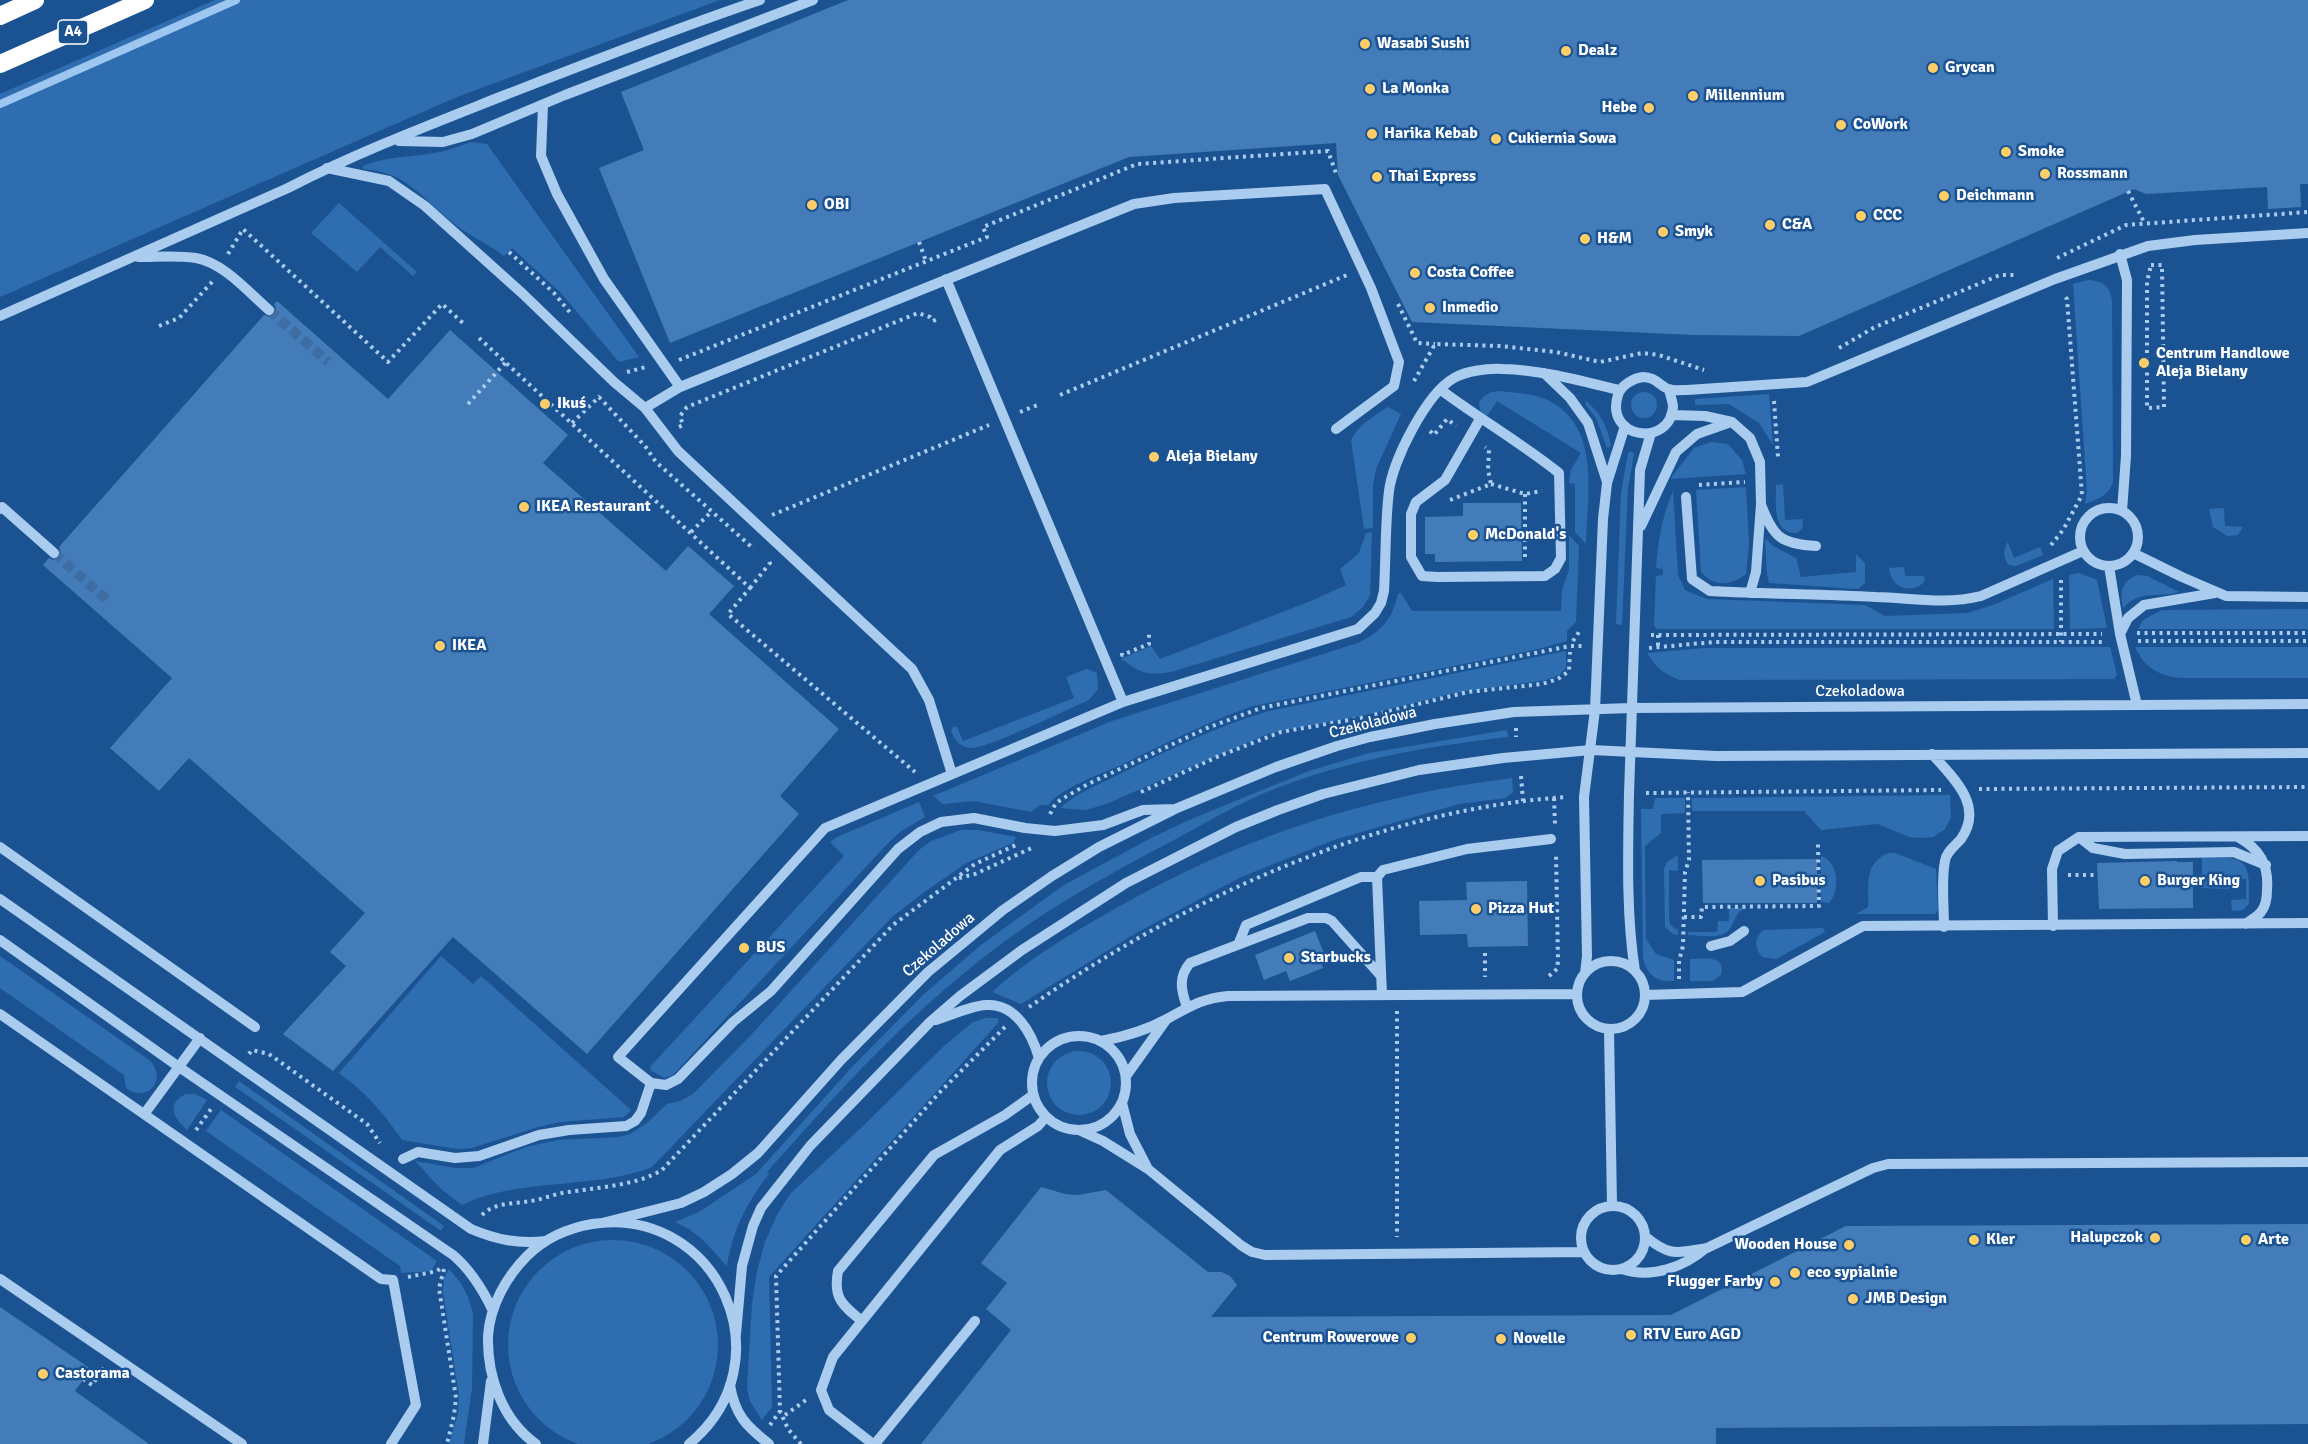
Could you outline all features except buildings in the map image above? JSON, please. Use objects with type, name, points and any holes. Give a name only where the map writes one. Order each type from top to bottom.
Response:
[{"type":"highway","points":[[0,16],[35,0]]},
{"type":"highway","name":"A4","points":[[0,64],[145,0]]},
{"type":"street","points":[[0,316],[288,188],[327,168],[674,29],[760,0]]},
{"type":"street","points":[[393,141],[444,142],[472,134],[813,0]]},
{"type":"street","points":[[543,105],[542,156],[557,194],[604,279],[680,387]]},
{"type":"street","points":[[327,168],[388,181],[425,206],[459,239],[523,294],[614,382],[645,408],[678,451],[912,669],[929,700],[952,774]]},
{"type":"street","points":[[645,408],[680,387],[1134,204],[1174,198],[1325,189],[1371,288],[1399,362],[1394,386],[1336,429]]},
{"type":"street","points":[[1669,389],[1673,406],[1671,415],[1660,430],[1651,434],[1633,432],[1619,419],[1616,410],[1619,390],[1633,379],[1652,378],[1669,389],[1687,390],[1807,382],[2120,254],[2170,242],[2308,233]]},
{"type":"street","points":[[2120,254],[2127,280],[2126,456],[2122,511]]},
{"type":"street","points":[[132,257],[197,258],[222,270],[269,310]]},
{"type":"street","points":[[946,279],[1123,702]]},
{"type":"street","points":[[1174,808],[1143,810],[1103,825],[1064,830],[1025,828],[974,818],[941,822],[920,832],[898,849],[771,991],[733,1022],[678,1079],[666,1085],[651,1083],[618,1057],[825,828],[1123,702],[1314,643],[1358,628],[1369,621],[1382,603],[1384,591],[1389,490],[1394,469],[1422,414],[1453,379],[1469,373],[1501,369],[1544,373],[1619,390]]},
{"type":"street","points":[[1544,373],[1570,398],[1588,423],[1607,483]]},
{"type":"street","points":[[1441,390],[1480,419],[1524,446],[1558,473],[1561,558],[1555,569],[1545,576],[1422,576],[1411,557],[1411,514],[1416,502],[1445,480],[1480,419]]},
{"type":"street","points":[[1671,415],[1705,416],[1732,422],[1750,438],[1760,462],[1761,504],[1756,572],[1750,593]]},
{"type":"street","points":[[1638,532],[1676,452],[1697,434],[1732,422]]},
{"type":"street","points":[[1585,973],[1587,956],[1584,796],[1594,710],[1603,519],[1607,483],[1624,426]]},
{"type":"street","points":[[1635,971],[1619,962],[1610,961],[1592,966],[1585,973],[1580,980],[1576,994],[1578,1007],[1587,1020],[1594,1025],[1609,1029],[1624,1027],[1638,1017],[1645,995],[1643,984],[1635,971],[1631,946],[1629,794],[1640,470],[1651,434]]},
{"type":"street","points":[[1686,497],[1692,579],[1710,591],[1878,597],[1938,602],[1963,600],[1981,596],[2083,551]]},
{"type":"street","points":[[1761,504],[1771,528],[1784,541],[1816,546]]},
{"type":"street","points":[[0,509],[2,507],[54,553]]},
{"type":"street","points":[[2102,508],[2122,511],[2130,516],[2138,534],[2133,553],[2121,563],[2109,566],[2094,562],[2083,551],[2079,537],[2086,519],[2102,508]]},
{"type":"street","points":[[2133,553],[2216,592],[2238,597],[2308,597]]},
{"type":"street","points":[[2109,566],[2120,638],[2137,705]]},
{"type":"street","points":[[2120,638],[2128,618],[2144,605],[2216,592]]},
{"type":"street","name":"Czekoladowa","points":[[546,1241],[582,1226],[681,1203],[704,1192],[732,1174],[758,1153],[891,1007],[954,950],[1003,910],[1099,847],[1174,808],[1276,767],[1370,737],[1514,712],[1631,708],[2308,704]]},
{"type":"street","points":[[689,1444],[708,1425],[725,1399],[735,1368],[736,1310],[742,1266],[753,1226],[761,1208],[810,1146],[930,1022],[960,996],[1057,926],[1126,884],[1236,827],[1323,794],[1419,770],[1503,758],[1591,750],[1716,756],[2308,753]]},
{"type":"street","points":[[1932,754],[1963,790],[1969,812],[1962,838],[1945,860],[1944,927]]},
{"type":"street","points":[[1382,995],[1377,877],[1383,870],[1467,849],[1553,834]]},
{"type":"street","points":[[2235,835],[2259,852],[2266,865],[2268,881],[2266,901],[2261,912],[2246,924]]},
{"type":"street","points":[[2053,926],[2052,869],[2058,851],[2079,837],[2308,836]]},
{"type":"street","points":[[2079,837],[2093,848],[2126,854],[2234,852],[2266,865]]},
{"type":"street","points":[[0,848],[255,1027]]},
{"type":"street","points":[[1238,945],[1246,925],[1361,877],[1377,877]]},
{"type":"street","points":[[0,899],[471,1229],[504,1241],[518,1243],[546,1241]]},
{"type":"street","points":[[1187,1006],[1181,983],[1185,968],[1190,963],[1308,918],[1326,918],[1340,927],[1381,976]]},
{"type":"street","points":[[1645,995],[1742,992],[1863,926],[2308,923]]},
{"type":"street","points":[[1711,946],[1730,941],[1744,931]]},
{"type":"street","points":[[0,940],[179,1067],[453,1255],[466,1267],[493,1311]]},
{"type":"street","points":[[1101,1041],[1119,1038],[1166,1019],[1187,1006],[1228,996],[1576,994]]},
{"type":"street","points":[[930,1022],[987,1005],[998,1006],[1016,1016],[1030,1035],[1039,1058]]},
{"type":"street","points":[[0,1014],[381,1279],[393,1280],[416,1405],[391,1444]]},
{"type":"street","points":[[1126,1076],[1166,1019]]},
{"type":"street","points":[[1609,1029],[1612,1205]]},
{"type":"street","points":[[1074,1036],[1088,1036],[1101,1041],[1118,1055],[1126,1076],[1126,1095],[1110,1120],[1091,1129],[1068,1130],[1046,1117],[1038,1107],[1033,1095],[1034,1069],[1048,1047],[1060,1040],[1074,1036]]},
{"type":"street","points":[[146,1113],[200,1038]]},
{"type":"street","points":[[403,1159],[418,1152],[454,1158],[479,1156],[539,1135],[568,1130],[626,1126],[635,1121],[641,1113],[651,1083]]},
{"type":"street","points":[[862,1321],[842,1305],[835,1287],[838,1271],[934,1155],[1005,1115],[1033,1095]]},
{"type":"street","points":[[1122,1103],[1130,1134],[1148,1169]]},
{"type":"street","points":[[975,1321],[874,1444],[829,1410],[821,1390],[833,1357],[1000,1150],[1038,1126],[1046,1117]]},
{"type":"street","points":[[1081,1131],[1103,1141],[1148,1169],[1252,1252],[1265,1255],[1584,1252]]},
{"type":"street","points":[[1622,1269],[1633,1273],[1666,1270],[1693,1260],[1707,1248],[1873,1168],[1888,1164],[2308,1162]]},
{"type":"street","points":[[1612,1205],[1623,1207],[1637,1215],[1645,1229],[1646,1237],[1640,1257],[1622,1269],[1614,1270],[1599,1267],[1592,1262],[1584,1252],[1581,1236],[1587,1219],[1601,1208],[1612,1205]]},
{"type":"street","points":[[602,1223],[621,1223],[659,1232],[692,1251],[706,1264],[722,1288],[736,1334]]},
{"type":"street","points":[[1646,1237],[1665,1251],[1679,1252],[1707,1248]]},
{"type":"street","points":[[536,1444],[514,1423],[501,1402],[492,1378],[488,1356],[488,1333],[493,1311],[503,1287],[518,1265],[546,1241]]},
{"type":"street","points":[[0,1279],[242,1444]]},
{"type":"street","points":[[483,1444],[492,1378]]},
{"type":"street","points":[[730,1385],[735,1407],[748,1428],[768,1444]]},
{"type":"path","points":[[673,360],[683,359],[987,237],[983,227],[1137,164],[1328,151],[1338,180]]},
{"type":"path","points":[[2128,191],[2144,222]]},
{"type":"path","points":[[2047,262],[2126,225],[2308,212]]},
{"type":"path","points":[[159,326],[179,318],[222,270],[229,251],[243,229],[388,362],[442,304],[463,323]]},
{"type":"path","points":[[918,242],[926,261]]},
{"type":"path","points":[[2151,265],[2162,265],[2164,407],[2147,408],[2148,282],[2151,265]]},
{"type":"path","points":[[1838,348],[1875,327],[2000,275],[2022,274]]},
{"type":"path","points":[[1060,396],[1348,275]]},
{"type":"path","points":[[2052,551],[2050,546],[2082,495],[2067,299],[2059,289]]},
{"type":"path","points":[[676,428],[682,425],[680,416],[687,407],[918,313],[930,317],[933,321],[939,319]]},
{"type":"path","points":[[479,338],[750,588]]},
{"type":"path","points":[[1413,383],[1435,344],[1500,346],[1556,352],[1600,362],[1642,353],[1659,355],[1695,369],[1712,372]]},
{"type":"path","points":[[468,404],[506,362]]},
{"type":"path","points":[[572,423],[606,389]]},
{"type":"path","points":[[1777,392],[1774,401],[1778,458]]},
{"type":"path","points":[[599,397],[645,446],[656,462],[770,563],[728,614],[915,772]]},
{"type":"path","points":[[1016,413],[1040,404]]},
{"type":"path","points":[[1430,431],[1434,435],[1447,419],[1461,430]]},
{"type":"path","points":[[768,516],[993,423]]},
{"type":"path","points":[[1485,447],[1490,450],[1488,470],[1491,484]]},
{"type":"path","points":[[1442,504],[1491,484],[1525,494],[1550,490]]},
{"type":"path","points":[[1525,494],[1525,561]]},
{"type":"path","points":[[691,532],[712,511]]},
{"type":"path","points":[[2061,578],[2061,642]]},
{"type":"path","points":[[2137,633],[2308,633]]},
{"type":"path","points":[[1644,635],[2106,634]]},
{"type":"path","points":[[1658,635],[1658,647]]},
{"type":"path","points":[[1645,648],[1714,642],[2061,642],[2120,638],[2308,641]]},
{"type":"path","points":[[1048,820],[1052,809],[1062,798],[1207,728],[1261,708],[1570,646],[1581,646]]},
{"type":"path","points":[[1133,796],[1219,756],[1281,732],[1361,718],[1468,692],[1551,682],[1569,671],[1570,652]]},
{"type":"path","points":[[1516,727],[1516,737]]},
{"type":"path","points":[[1521,776],[1523,801]]},
{"type":"path","points":[[1679,994],[1685,873],[1689,860],[1688,792]]},
{"type":"path","points":[[1629,794],[1646,793]]},
{"type":"path","points":[[801,1444],[788,1430],[780,1411],[776,1276],[940,1092],[1016,1016],[1068,980],[1138,939],[1255,879],[1341,845],[1437,816],[1523,801],[1584,796]]},
{"type":"path","points":[[1553,834],[1554,798]]},
{"type":"path","points":[[1043,812],[1052,809],[1060,811]]},
{"type":"path","points":[[479,1217],[487,1210],[502,1204],[532,1201],[652,1176],[662,1170],[893,925],[975,864],[1015,846],[1023,839]]},
{"type":"path","points":[[959,878],[975,874],[1030,850],[1040,840]]},
{"type":"path","points":[[1684,917],[1701,917],[1702,907],[1819,906],[1818,844]]},
{"type":"path","points":[[1547,977],[1557,969],[1558,962],[1556,850]]},
{"type":"path","points":[[2060,876],[2097,875]]},
{"type":"path","points":[[1485,953],[1485,978]]},
{"type":"path","points":[[1474,978],[1496,978]]},
{"type":"path","points":[[1396,995],[1397,1241]]},
{"type":"path","points":[[393,1280],[437,1271],[445,1265],[439,1288],[456,1398],[447,1444]]},
{"type":"path","points":[[83,1379],[92,1385],[113,1355]]},
{"type":"path","points":[[785,1415],[804,1401]]},
{"type":"shaded area","points":[[215,0],[720,0],[457,97],[0,297],[0,94]]},
{"type":"shaded area","points":[[471,142],[487,144],[639,357],[619,362],[561,293],[512,248],[504,256],[457,226],[404,182],[379,171],[363,169],[363,166],[379,161],[435,153]]},
{"type":"shaded area","points":[[339,203],[417,272],[413,276],[380,247],[357,272],[311,233]]},
{"type":"shaded area","points":[[2088,280],[2098,281],[2104,285],[2112,300],[2113,482],[2105,494],[2085,504],[2087,491],[2073,284]]},
{"type":"shaded area","points":[[1499,391],[1529,394],[1545,399],[1563,410],[1576,425],[1587,462],[1586,544],[1575,532],[1575,484],[1569,483],[1571,470],[1581,453],[1497,401],[1487,416],[1485,415],[1480,410],[1479,402],[1488,394]]},
{"type":"shaded area","points":[[1644,392],[1653,396],[1657,405],[1653,414],[1644,418],[1635,414],[1631,405],[1635,396]]},
{"type":"shaded area","points":[[1769,394],[1773,445],[1759,423],[1729,404],[1695,405],[1695,399]]},
{"type":"shaded area","points":[[1586,401],[1600,416],[1606,427],[1611,446],[1607,448],[1596,418],[1585,404]]},
{"type":"shaded area","points":[[1388,407],[1401,414],[1376,469],[1373,485],[1373,528],[1364,529],[1351,440],[1362,425]]},
{"type":"shaded area","points":[[1711,442],[1728,444],[1742,460],[1746,474],[1670,479],[1694,448]]},
{"type":"shaded area","points":[[1631,451],[1634,454],[1628,488],[1622,625],[1616,624],[1621,493],[1628,453]]},
{"type":"shaded area","points":[[1783,484],[1785,520],[1803,519],[1802,529],[1797,533],[1783,528],[1777,516],[1776,485]]},
{"type":"shaded area","points":[[1746,487],[1749,543],[1746,574],[1729,583],[1711,580],[1701,572],[1696,490]]},
{"type":"shaded area","points":[[1673,491],[1678,575],[1685,590],[1707,599],[1865,605],[1885,616],[1967,613],[1993,605],[2053,579],[2054,629],[1657,629],[1654,626],[1656,576],[1663,575],[1663,569],[1656,568],[1658,548],[1663,519]]},
{"type":"shaded area","points":[[2224,508],[2225,526],[2243,527],[2238,535],[2227,536],[2213,527],[2209,509]]},
{"type":"shaded area","points":[[1372,532],[1370,595],[1363,607],[1351,617],[1171,672],[1156,674],[1144,672],[1121,659],[1151,646],[1160,659],[1311,601],[1346,585],[1340,569],[1359,553],[1366,533]]},
{"type":"shaded area","points":[[1569,535],[1579,546],[1576,622],[1567,631],[1567,641],[1534,650],[1253,706],[1202,726],[1082,782],[1048,805],[1040,805],[1031,812],[974,801],[943,804],[933,796],[1112,721],[1358,643],[1374,634],[1385,624],[1393,611],[1398,594],[1401,593],[1412,611],[1561,611],[1562,590],[1569,570]]},
{"type":"shaded area","points":[[1765,538],[1773,546],[1796,558],[1801,577],[1856,572],[1856,554],[1865,563],[1865,583],[1858,589],[1769,583]]},
{"type":"shaded area","points":[[2008,542],[2014,558],[2040,547],[2043,555],[2016,566],[2009,565],[2004,554]]},
{"type":"shaded area","points":[[1904,567],[1905,576],[1924,576],[1925,580],[1922,584],[1918,587],[1903,588],[1895,582],[1889,568]]},
{"type":"shaded area","points":[[2079,573],[2097,580],[2107,628],[2070,629],[2069,575]]},
{"type":"shaded area","points":[[2137,575],[2147,576],[2179,592],[2137,598],[2123,608],[2123,588]]},
{"type":"shaded area","points":[[2308,609],[2308,629],[2138,629],[2143,620],[2162,610]]},
{"type":"shaded area","points":[[2110,647],[2117,675],[2114,679],[1680,680],[1661,670],[1647,653],[1706,648]]},
{"type":"shaded area","points":[[2135,647],[2308,647],[2308,678],[2172,677],[2148,665]]},
{"type":"shaded area","points":[[1566,651],[1566,668],[1559,675],[1546,680],[1454,693],[1366,715],[1270,733],[1106,804],[1086,810],[1060,808],[1088,789],[1175,747],[1269,711]]},
{"type":"shaded area","points":[[1087,669],[1097,673],[1098,689],[1089,700],[980,747],[971,748],[958,743],[951,731],[953,727],[957,727],[963,741],[1074,698],[1066,677]]},
{"type":"shaded area","points":[[1507,730],[1508,737],[1428,748],[1375,759],[1348,765],[1280,787],[1219,815],[1088,887],[1038,918],[975,964],[916,1015],[847,1084],[767,1172],[769,1174],[747,1206],[737,1229],[727,1266],[704,1241],[689,1229],[675,1222],[699,1212],[756,1174],[852,1067],[923,995],[981,945],[1064,885],[1151,838],[1196,817],[1309,771],[1369,753]]},
{"type":"shaded area","points":[[1512,778],[1513,792],[1506,798],[1459,804],[1334,840],[1241,877],[1136,933],[1021,1004],[992,992],[1066,937],[1161,884],[1257,841],[1356,808],[1458,786]]},
{"type":"shaded area","points":[[1950,795],[1951,818],[1944,830],[1933,837],[1921,838],[1909,837],[1878,824],[1821,830],[1804,811],[1692,811],[1692,798]]},
{"type":"shaded area","points":[[1655,798],[1685,798],[1685,813],[1661,814],[1661,833],[1645,846],[1646,939],[1656,954],[1674,960],[1674,981],[1657,979],[1647,969],[1643,958],[1641,809],[1653,809]]},
{"type":"shaded area","points":[[919,802],[925,817],[900,832],[889,842],[673,1075],[664,1078],[650,1070],[651,1066],[844,856],[830,842]]},
{"type":"shaded area","points":[[961,830],[978,830],[1016,837],[1013,843],[966,863],[892,917],[652,1167],[606,1179],[508,1190],[462,1205],[441,1189],[415,1161],[455,1168],[473,1168],[526,1147],[558,1140],[618,1137],[630,1134],[647,1123],[667,1104],[680,1101],[693,1094],[752,1034],[919,850],[931,841]]},
{"type":"shaded area","points":[[1888,853],[1895,853],[1936,869],[1938,910],[1935,914],[1856,914],[1868,907],[1868,883],[1871,869],[1880,858]]},
{"type":"shaded area","points":[[1678,855],[1678,871],[1669,870],[1669,921],[1671,926],[1678,930],[1678,935],[1665,927],[1664,869],[1667,862]]},
{"type":"shaded area","points":[[1821,856],[1831,864],[1836,876],[1835,891],[1829,903],[1821,902]]},
{"type":"shaded area","points":[[2202,857],[2228,858],[2243,863],[2248,877],[2249,904],[2243,910],[2232,911],[2231,900],[2246,899],[2246,879],[2230,879],[2229,889],[2202,888]]},
{"type":"shaded area","points":[[1729,908],[1745,908],[1738,914],[1728,931],[1717,936],[1688,935],[1688,932],[1717,932],[1718,921],[1729,921]]},
{"type":"shaded area","points":[[1823,928],[1825,932],[1776,959],[1762,957],[1756,946],[1763,930]]},
{"type":"shaded area","points":[[0,956],[149,1060],[155,1067],[157,1075],[153,1087],[141,1093],[126,1088],[124,1075],[0,988]]},
{"type":"shaded area","points":[[441,956],[473,984],[481,976],[631,1110],[624,1117],[560,1122],[472,1148],[457,1149],[402,1140],[374,1104],[339,1073]]},
{"type":"shaded area","points":[[1690,959],[1717,961],[1722,968],[1721,975],[1713,981],[1690,981]]},
{"type":"shaded area","points":[[986,1018],[998,1018],[998,1023],[769,1277],[772,1407],[762,1420],[750,1401],[747,1388],[752,1304],[757,1271],[765,1242],[778,1213],[790,1194],[943,1047],[973,1022]]},
{"type":"shaded area","points":[[1073,1051],[1085,1051],[1102,1060],[1109,1071],[1111,1083],[1109,1095],[1102,1106],[1085,1115],[1073,1115],[1061,1110],[1052,1101],[1047,1089],[1047,1077],[1052,1065],[1061,1056]]},
{"type":"shaded area","points":[[239,1081],[444,1226],[441,1231],[235,1087]]},
{"type":"shaded area","points":[[186,1094],[195,1094],[207,1100],[187,1130],[178,1121],[174,1112],[175,1103]]},
{"type":"shaded area","points":[[221,1110],[437,1261],[431,1271],[401,1273],[400,1266],[206,1131]]},
{"type":"shaded area","points":[[603,1240],[623,1240],[644,1244],[663,1252],[694,1278],[706,1295],[714,1314],[718,1345],[714,1376],[706,1395],[680,1426],[663,1438],[644,1446],[623,1450],[603,1450],[582,1446],[563,1438],[532,1412],[520,1395],[512,1376],[508,1355],[508,1335],[512,1314],[520,1295],[546,1264],[563,1252],[582,1244]]},
{"type":"shaded area","points":[[449,1269],[460,1282],[468,1297],[473,1314],[472,1388],[464,1444],[449,1444],[458,1413],[459,1396],[443,1292],[444,1278]]},
{"type":"waterway","points":[[0,104],[236,0]]},
{"type":"tunnel","points":[[269,310],[328,362]]},
{"type":"tunnel","points":[[54,553],[108,601]]},
{"type":"place","name":"Wasabi Sushi","points":[[1365,44]]},
{"type":"place","name":"Dealz","points":[[1566,51]]},
{"type":"place","name":"Grycan","points":[[1933,68]]},
{"type":"place","name":"La Monka","points":[[1370,89]]},
{"type":"place","name":"Millennium","points":[[1693,96]]},
{"type":"place","name":"Hebe","points":[[1649,108]]},
{"type":"place","name":"CoWork","points":[[1841,125]]},
{"type":"place","name":"Harika Kebab","points":[[1372,134]]},
{"type":"place","name":"Cukiernia Sowa","points":[[1496,139]]},
{"type":"place","name":"Smoke","points":[[2006,152]]},
{"type":"place","name":"Rossmann","points":[[2045,174]]},
{"type":"place","name":"Thai Express","points":[[1377,177]]},
{"type":"place","name":"Deichmann","points":[[1944,196]]},
{"type":"place","name":"OBI","points":[[812,205]]},
{"type":"place","name":"CCC","points":[[1861,216]]},
{"type":"place","name":"C&A","points":[[1770,225]]},
{"type":"place","name":"Smyk","points":[[1663,232]]},
{"type":"place","name":"H&M","points":[[1585,239]]},
{"type":"place","name":"Costa Coffee","points":[[1415,273]]},
{"type":"place","name":"Inmedio","points":[[1430,308]]},
{"type":"place","name":"Centrum Handlowe Aleja Bielany","points":[[2144,363]]},
{"type":"place","name":"Ikuś","points":[[545,404]]},
{"type":"place","name":"Aleja Bielany","points":[[1154,457]]},
{"type":"place","name":"IKEA Restaurant","points":[[524,507]]},
{"type":"place","name":"McDonald's","points":[[1473,535]]},
{"type":"place","name":"IKEA","points":[[440,646]]},
{"type":"place","name":"Pasibus","points":[[1760,881]]},
{"type":"place","name":"Burger King","points":[[2145,881]]},
{"type":"place","name":"Pizza Hut","points":[[1476,909]]},
{"type":"place","name":"BUS","points":[[744,948]]},
{"type":"place","name":"Starbucks","points":[[1289,958]]},
{"type":"place","name":"Halupczok","points":[[2155,1238]]},
{"type":"place","name":"Kler","points":[[1974,1240]]},
{"type":"place","name":"Arte","points":[[2246,1240]]},
{"type":"place","name":"Wooden House","points":[[1849,1245]]},
{"type":"place","name":"eco sypialnie","points":[[1795,1273]]},
{"type":"place","name":"Flugger Farby","points":[[1775,1282]]},
{"type":"place","name":"JMB Design","points":[[1853,1299]]},
{"type":"place","name":"RTV Euro AGD","points":[[1631,1335]]},
{"type":"place","name":"Centrum Rowerowe","points":[[1411,1338]]},
{"type":"place","name":"Novelle","points":[[1501,1339]]},
{"type":"place","name":"Castorama","points":[[43,1374]]}]
